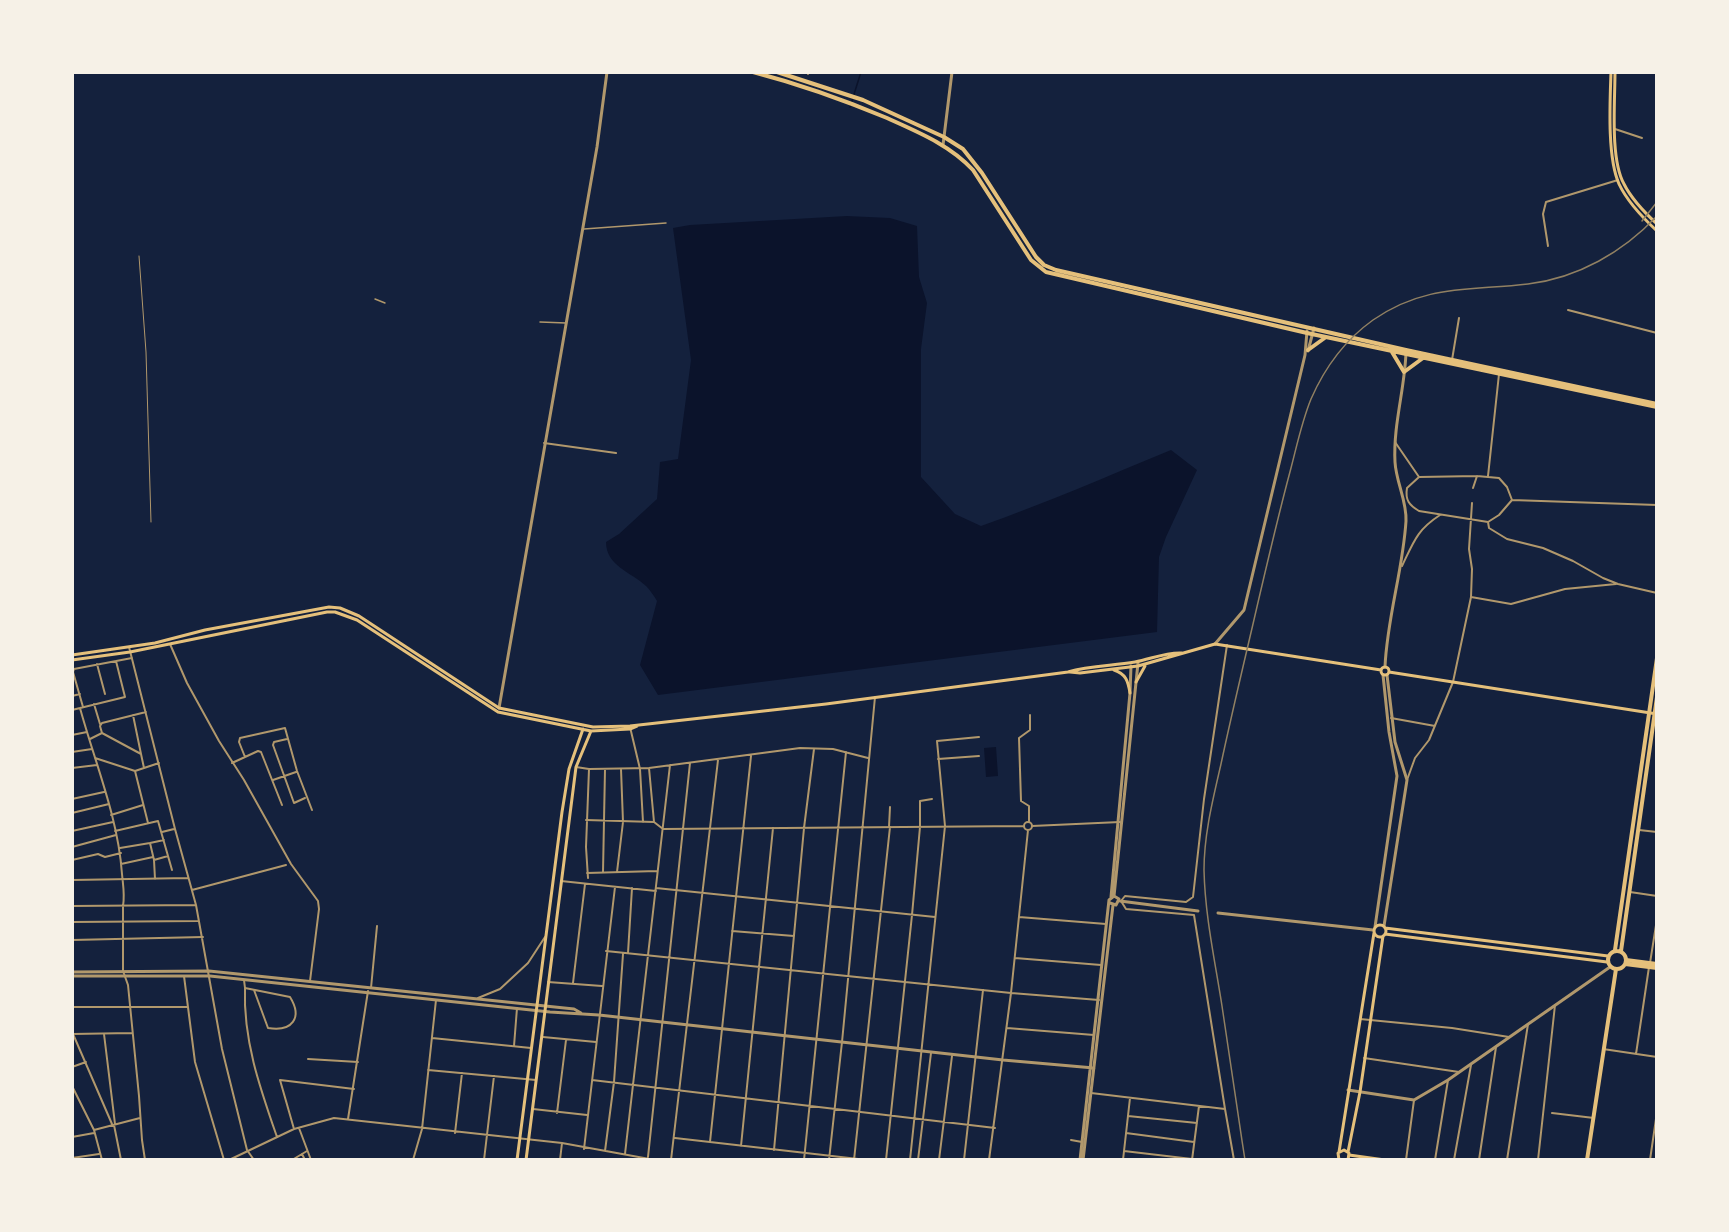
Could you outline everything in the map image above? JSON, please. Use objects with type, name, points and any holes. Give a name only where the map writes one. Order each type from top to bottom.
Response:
[{"type":"main road","points":[[753,72],[812,88],[910,128],[943,145],[962,158],[973,170],[1031,260],[1046,272],[1307,333],[1340,337]]},
{"type":"main road","points":[[777,72],[853,97],[944,137],[963,149],[982,173],[1036,257],[1044,265],[1066,272],[1308,326],[1361,342],[1500,372]]},
{"type":"main road","points":[[1613,72],[1616,155],[1622,182],[1635,202],[1657,224]]},
{"type":"main road","points":[[1613,72],[1612,156],[1618,180],[1640,215],[1657,231]]},
{"type":"main road","points":[[1308,350],[1327,336]]},
{"type":"main road","points":[[1361,342],[1391,351],[1406,352],[1424,358],[1657,406]]},
{"type":"main road","points":[[1391,351],[1404,372],[1424,358]]},
{"type":"main road","points":[[72,655],[155,643],[205,630],[329,607],[340,608],[359,616],[499,708],[593,727],[630,727]]},
{"type":"main road","points":[[72,660],[130,652],[334,612],[357,620],[498,712],[591,731],[875,698],[1068,672],[1080,668],[1131,665]]},
{"type":"main road","points":[[244,622],[246,628]]},
{"type":"main road","points":[[1138,664],[1173,653],[1182,653],[1215,644],[1227,645],[1385,673],[1656,714]]},
{"type":"main road","points":[[1068,672],[1080,673],[1146,664],[1174,658],[1182,653]]},
{"type":"main road","points":[[1618,951],[1657,658]]},
{"type":"main road","points":[[1136,682],[1146,664]]},
{"type":"main road","points":[[1385,667],[1385,673]]},
{"type":"main road","points":[[1113,669],[1125,676],[1130,693]]},
{"type":"main road","points":[[1618,951],[1657,697]]},
{"type":"main road","points":[[517,1160],[569,769],[585,724]]},
{"type":"main road","points":[[526,1160],[576,767],[593,727]]},
{"type":"main road","points":[[1338,1159],[1374,930],[1380,925],[1608,956],[1618,951]]},
{"type":"main road","points":[[1349,1158],[1384,927]]},
{"type":"main road","points":[[1374,930],[1377,936],[1384,935],[1609,964],[1616,969]]},
{"type":"main road","points":[[1618,951],[1625,955],[1625,962]]},
{"type":"main road","points":[[1608,956],[1609,964]]},
{"type":"main road","points":[[1587,1160],[1616,969],[1625,962],[1657,966]]},
{"type":"main road","points":[[1339,1152],[1344,1150],[1349,1158]]},
{"type":"main road","points":[[1349,1158],[1385,1160]]},
{"type":"street","points":[[499,708],[597,147],[607,72]]},
{"type":"street","points":[[943,145],[952,72]]},
{"type":"street","points":[[1615,129],[1642,138]]},
{"type":"street","points":[[1548,246],[1543,214],[1546,202],[1618,180]]},
{"type":"street","points":[[582,229],[666,223]]},
{"type":"street","points":[[375,299],[385,303]]},
{"type":"street","points":[[1568,310],[1657,333]]},
{"type":"street","points":[[1452,360],[1459,318]]},
{"type":"street","points":[[540,322],[567,323]]},
{"type":"street","points":[[1215,644],[1244,610],[1305,355],[1308,326]]},
{"type":"street","points":[[1305,355],[1314,328]]},
{"type":"street","points":[[1385,667],[1406,518],[1404,499],[1396,474],[1395,441],[1406,352]]},
{"type":"street","points":[[1488,476],[1500,372]]},
{"type":"street","points":[[1395,441],[1419,477]]},
{"type":"street","points":[[544,443],[616,453]]},
{"type":"street","points":[[1473,488],[1477,476]]},
{"type":"street","points":[[1404,499],[1407,488],[1419,477],[1488,476],[1499,478],[1508,488],[1512,500]]},
{"type":"street","points":[[1404,499],[1419,511],[1488,522],[1499,515],[1512,500]]},
{"type":"street","points":[[1512,500],[1657,506]]},
{"type":"street","points":[[1384,927],[1407,780],[1415,758],[1429,740],[1453,682],[1471,597],[1470,519],[1472,503]]},
{"type":"street","points":[[1401,566],[1418,533],[1440,515]]},
{"type":"street","points":[[1488,522],[1489,528],[1507,538],[1543,548],[1618,584],[1657,593]]},
{"type":"street","points":[[1471,597],[1511,603],[1565,589],[1618,584]]},
{"type":"street","points":[[170,644],[187,683],[232,763],[291,864],[318,901],[310,981]]},
{"type":"street","points":[[1111,904],[1117,905],[1125,896],[1186,902],[1193,897],[1208,770],[1227,645]]},
{"type":"street","points":[[129,647],[196,905],[222,1049],[247,1150],[254,1160]]},
{"type":"street","points":[[132,658],[74,669],[73,672],[80,694],[88,739],[109,804],[121,853],[124,899],[124,974],[130,1007],[145,1160]]},
{"type":"street","points":[[72,710],[125,697],[116,661]]},
{"type":"street","points":[[97,664],[105,694]]},
{"type":"street","points":[[1081,1160],[1091,1093],[1094,1035],[1100,1000],[1107,924],[1113,897],[1138,664]]},
{"type":"street","points":[[1120,822],[1131,665]]},
{"type":"street","points":[[1385,673],[1395,742],[1407,780]]},
{"type":"street","points":[[1218,913],[1374,930],[1397,776],[1389,732],[1385,673]]},
{"type":"street","points":[[72,696],[80,694]]},
{"type":"street","points":[[829,1158],[875,698]]},
{"type":"street","points":[[94,704],[102,733],[141,754]]},
{"type":"street","points":[[100,724],[146,711]]},
{"type":"street","points":[[133,715],[144,768]]},
{"type":"street","points":[[1030,715],[1030,730],[1019,738],[1021,801],[1029,806],[1029,822],[1032,826]]},
{"type":"street","points":[[1391,718],[1435,726]]},
{"type":"street","points":[[630,727],[640,768],[643,822]]},
{"type":"street","points":[[245,757],[239,742],[240,738],[285,728],[297,771],[312,810]]},
{"type":"street","points":[[72,735],[87,732]]},
{"type":"street","points":[[88,739],[102,733]]},
{"type":"street","points":[[910,1160],[945,826],[938,741],[979,737]]},
{"type":"street","points":[[287,739],[273,744],[283,776],[294,803],[306,798]]},
{"type":"street","points":[[576,767],[589,769],[649,768],[800,748],[846,752],[868,758]]},
{"type":"street","points":[[72,752],[92,749]]},
{"type":"street","points":[[774,1150],[804,828],[814,749]]},
{"type":"street","points":[[1124,749],[1129,750]]},
{"type":"street","points":[[232,763],[258,751],[261,752],[282,805]]},
{"type":"street","points":[[804,1160],[846,752]]},
{"type":"street","points":[[710,1142],[751,756]]},
{"type":"street","points":[[939,759],[979,756]]},
{"type":"street","points":[[94,758],[135,771],[159,763]]},
{"type":"street","points":[[671,1160],[718,760]]},
{"type":"street","points":[[648,1158],[690,763]]},
{"type":"street","points":[[72,768],[97,765]]},
{"type":"street","points":[[625,1154],[670,765]]},
{"type":"street","points":[[649,768],[654,822]]},
{"type":"street","points":[[588,878],[586,820],[589,769]]},
{"type":"street","points":[[603,873],[605,769]]},
{"type":"street","points":[[617,872],[622,822],[621,769]]},
{"type":"street","points":[[135,771],[148,823]]},
{"type":"street","points":[[273,780],[297,771]]},
{"type":"street","points":[[72,800],[105,791]]},
{"type":"street","points":[[886,1160],[906,982],[920,827],[920,800],[932,799]]},
{"type":"street","points":[[72,813],[109,804]]},
{"type":"street","points":[[111,815],[144,805]]},
{"type":"street","points":[[854,1159],[882,912],[890,807]]},
{"type":"street","points":[[586,820],[654,822],[663,829],[920,827],[1024,825],[1029,822]]},
{"type":"street","points":[[72,847],[158,821],[172,870]]},
{"type":"street","points":[[72,831],[113,822]]},
{"type":"street","points":[[989,1160],[1007,1028],[1028,830],[1032,826],[1120,822]]},
{"type":"street","points":[[1024,825],[1028,830]]},
{"type":"street","points":[[741,1146],[773,828]]},
{"type":"street","points":[[162,832],[175,829]]},
{"type":"street","points":[[1637,830],[1657,832]]},
{"type":"street","points":[[120,848],[164,840]]},
{"type":"street","points":[[150,843],[154,858],[155,879]]},
{"type":"street","points":[[72,860],[98,854],[105,857],[121,853]]},
{"type":"street","points":[[122,864],[168,856]]},
{"type":"street","points":[[192,890],[286,865]]},
{"type":"street","points":[[588,873],[658,871]]},
{"type":"street","points":[[72,879],[188,878]]},
{"type":"street","points":[[561,881],[615,887],[677,890],[935,917]]},
{"type":"street","points":[[573,984],[585,884]]},
{"type":"street","points":[[584,1149],[615,887]]},
{"type":"street","points":[[628,953],[632,888]]},
{"type":"street","points":[[1628,892],[1657,896]]},
{"type":"street","points":[[1113,897],[1120,901],[1198,910]]},
{"type":"street","points":[[1120,901],[1126,909],[1194,915],[1234,1160]]},
{"type":"street","points":[[1081,1160],[1111,904]]},
{"type":"street","points":[[72,906],[196,905]]},
{"type":"street","points":[[1019,918],[1107,924]]},
{"type":"street","points":[[1636,1054],[1657,920]]},
{"type":"street","points":[[72,922],[199,921]]},
{"type":"street","points":[[348,1119],[370,988],[377,926]]},
{"type":"street","points":[[732,931],[794,936]]},
{"type":"street","points":[[72,940],[203,937]]},
{"type":"street","points":[[475,999],[501,989],[528,963],[545,937]]},
{"type":"street","points":[[606,951],[1011,993],[1100,1000]]},
{"type":"street","points":[[606,1151],[614,1082],[623,953]]},
{"type":"street","points":[[1015,958],[1102,965]]},
{"type":"street","points":[[1348,1090],[1414,1100],[1448,1080],[1609,964]]},
{"type":"street","points":[[72,974],[209,974],[310,981],[475,999],[536,1007],[546,1011],[641,1019],[1091,1068]]},
{"type":"street","points":[[124,974],[184,976],[209,974],[244,980],[517,1008],[547,1006],[574,1009],[582,1013]]},
{"type":"street","points":[[184,976],[195,1062],[224,1160]]},
{"type":"street","points":[[244,980],[246,1014],[254,1066],[277,1137]]},
{"type":"street","points":[[548,982],[602,986]]},
{"type":"street","points":[[245,988],[290,996],[295,1007],[294,1022],[278,1030],[268,1028],[254,990]]},
{"type":"street","points":[[964,1160],[983,990]]},
{"type":"street","points":[[413,1160],[422,1129],[436,1000]]},
{"type":"street","points":[[1538,1160],[1556,1004]]},
{"type":"street","points":[[72,1007],[188,1007]]},
{"type":"street","points":[[514,1046],[517,1008]]},
{"type":"street","points":[[1360,1019],[1452,1028],[1509,1037]]},
{"type":"street","points":[[1507,1160],[1528,1024]]},
{"type":"street","points":[[1007,1028],[1094,1035]]},
{"type":"street","points":[[121,1160],[117,1133],[73,1034],[132,1033]]},
{"type":"street","points":[[104,1034],[113,1124]]},
{"type":"street","points":[[543,1037],[596,1042]]},
{"type":"street","points":[[432,1038],[531,1048]]},
{"type":"street","points":[[556,1113],[566,1040]]},
{"type":"street","points":[[1479,1160],[1496,1046]]},
{"type":"street","points":[[1603,1049],[1657,1057]]},
{"type":"street","points":[[918,1160],[932,1052]]},
{"type":"street","points":[[939,1160],[952,1054]]},
{"type":"street","points":[[1364,1058],[1459,1072]]},
{"type":"street","points":[[308,1059],[358,1062]]},
{"type":"street","points":[[72,1067],[86,1062]]},
{"type":"street","points":[[1454,1160],[1471,1063]]},
{"type":"street","points":[[428,1070],[537,1080]]},
{"type":"street","points":[[455,1133],[462,1073]]},
{"type":"street","points":[[484,1160],[494,1076]]},
{"type":"street","points":[[294,1129],[280,1080],[354,1089]]},
{"type":"street","points":[[592,1080],[994,1128]]},
{"type":"street","points":[[1435,1160],[1448,1080]]},
{"type":"street","points":[[72,1086],[94,1131],[102,1160]]},
{"type":"street","points":[[1091,1093],[1225,1109]]},
{"type":"street","points":[[1123,1160],[1130,1098]]},
{"type":"street","points":[[1406,1160],[1414,1100]]},
{"type":"street","points":[[1124,1151],[1192,1160],[1199,1106]]},
{"type":"street","points":[[533,1109],[588,1115]]},
{"type":"street","points":[[1650,1160],[1657,1112]]},
{"type":"street","points":[[1552,1113],[1594,1118]]},
{"type":"street","points":[[1128,1116],[1197,1123]]},
{"type":"street","points":[[72,1137],[141,1118]]},
{"type":"street","points":[[229,1160],[294,1129],[334,1118],[562,1143],[584,1149],[655,1160]]},
{"type":"street","points":[[299,1128],[311,1160]]},
{"type":"street","points":[[1126,1133],[1194,1142]]},
{"type":"street","points":[[675,1138],[805,1153],[829,1158],[867,1160]]},
{"type":"street","points":[[1071,1140],[1082,1142]]},
{"type":"street","points":[[561,1160],[562,1143]]},
{"type":"street","points":[[292,1160],[307,1151]]},
{"type":"street","points":[[72,1158],[100,1153]]},
{"type":"street","points":[[302,1154],[304,1160]]},
{"type":"lane","points":[[139,256],[146,355],[151,522]]},
{"type":"water","points":[[847,216],[890,218],[917,226],[919,277],[927,303],[921,349],[921,477],[955,514],[981,526],[1171,450],[1197,470],[1159,557],[1157,632],[658,695],[640,665],[657,601],[646,586],[615,563],[607,550],[606,542],[619,534],[657,499],[660,462],[678,459],[691,360],[673,228],[690,225]]},
{"type":"water","points":[[996,747],[998,776],[986,777],[984,748]]},
{"type":"waterway","points":[[850,107],[861,72]]},
{"type":"railway","points":[[1642,221],[1657,202]]},
{"type":"railway","points":[[1245,1160],[1208,921],[1204,870],[1206,843],[1215,790],[1267,566],[1300,433],[1311,399],[1329,365],[1353,336],[1392,308],[1411,300],[1448,291],[1528,284],[1564,276],[1614,252],[1630,241],[1657,216]]}]
